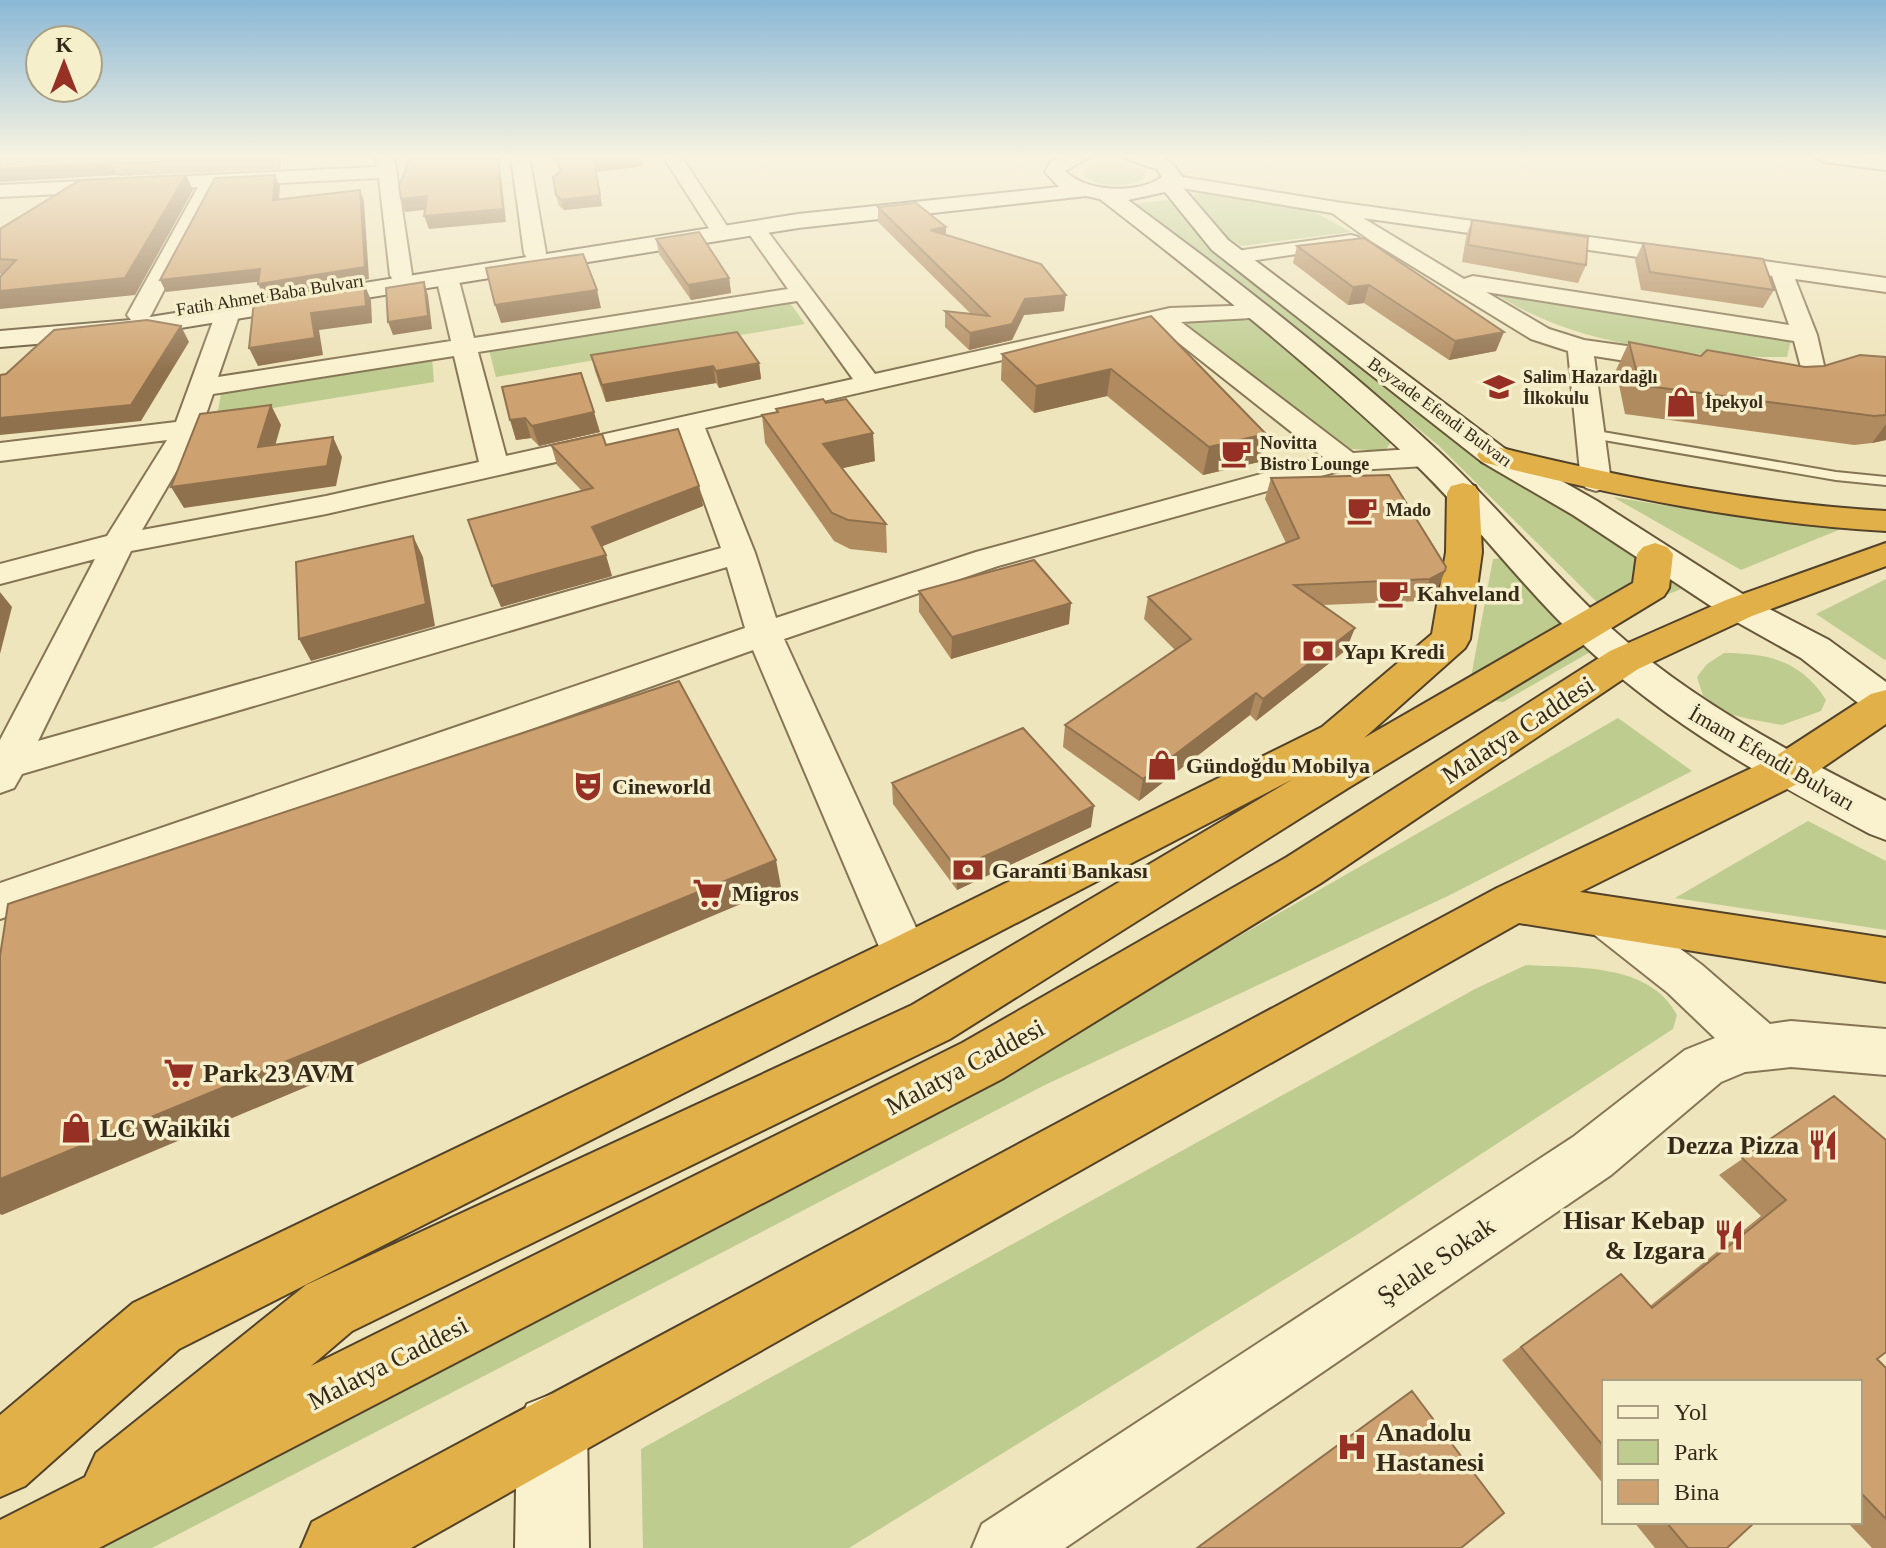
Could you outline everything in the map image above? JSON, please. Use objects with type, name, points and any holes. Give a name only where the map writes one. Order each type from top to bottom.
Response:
[{"type":"highway","points":[[0,1461],[156,1326],[906,956],[1337,738],[1451,639],[1478,474],[1596,482],[1786,514],[1886,521]]},
{"type":"highway","points":[[39,1542],[329,1308],[931,1022],[1605,643],[1651,588],[1655,554]]},
{"type":"highway","name":"Malatya Caddesi","points":[[39,1542],[982,1061],[1304,870],[1605,643],[1739,608],[1886,554]]},
{"type":"highway","points":[[338,1548],[1514,902],[1787,770],[1886,703]]},
{"type":"highway","points":[[1514,902],[1886,960]]},
{"type":"main road","name":"Fatih Ahmet Baba Bulvarı","points":[[0,325],[139,315],[702,228]]},
{"type":"main road","name":"Fatih Ahmet Baba Bulvarı","points":[[0,339],[131,328],[753,228]]},
{"type":"main road","name":"Beyzade Efendi Bulvarı","points":[[1147,228],[1261,312],[1426,457],[1478,474],[1655,554],[1739,608]]},
{"type":"main road","name":"Beyzade Efendi Bulvarı","points":[[1204,228],[1478,474],[1550,590],[1605,643]]},
{"type":"main road","points":[[1739,608],[1815,649],[1886,703]]},
{"type":"main road","name":"İmam Efendi Bulvarı","points":[[1605,643],[1700,720],[1886,822]]},
{"type":"main road","points":[[552,1429],[552,1548]]},
{"type":"street","points":[[139,315],[186,228]]},
{"type":"street","points":[[395,228],[401,275]]},
{"type":"street","points":[[531,228],[535,253]]},
{"type":"street","points":[[755,228],[870,384]]},
{"type":"street","points":[[1365,228],[1540,334],[1580,347],[1694,362]]},
{"type":"street","points":[[1236,257],[1444,228]]},
{"type":"street","points":[[1477,228],[1886,285]]},
{"type":"street","points":[[1781,270],[1805,335],[1824,370],[1785,369]]},
{"type":"street","points":[[447,277],[494,466]]},
{"type":"street","points":[[1454,280],[1805,335]]},
{"type":"street","points":[[201,388],[804,293]]},
{"type":"street","points":[[0,574],[119,543],[178,535],[326,505],[1160,317],[1261,312]]},
{"type":"street","points":[[4,771],[119,543],[187,429],[228,313]]},
{"type":"street","points":[[1160,317],[1347,462]]},
{"type":"street","points":[[1580,347],[1596,482]]},
{"type":"street","points":[[690,424],[739,553],[764,634],[906,956]]},
{"type":"street","points":[[0,452],[187,429]]},
{"type":"street","points":[[0,901],[987,559],[1347,462],[1426,457]]},
{"type":"street","points":[[4,771],[739,553]]},
{"type":"street","points":[[1603,916],[1685,979],[1761,1048]]},
{"type":"street","name":"Şelale Sokak","points":[[1006,1548],[1592,1156],[1703,1066],[1743,1050],[1791,1044],[1886,1052]]},
{"type":"lane","points":[[1591,434],[1836,476],[1886,481]]},
{"type":"green space","points":[[1163,228],[1195,228],[1215,250],[1522,482],[1681,589],[1612,617],[1439,446],[1335,360]]},
{"type":"green space","points":[[1217,228],[1344,228],[1351,232],[1241,246]]},
{"type":"green space","points":[[1488,289],[1792,336],[1787,357],[1709,355],[1631,345],[1556,324],[1521,309]]},
{"type":"green space","points":[[788,300],[805,324],[496,377],[489,350]]},
{"type":"green space","points":[[1176,317],[1253,321],[1392,440],[1385,451],[1351,449]]},
{"type":"green space","points":[[432,357],[434,382],[217,417],[222,388]]},
{"type":"green space","points":[[1613,497],[1725,515],[1841,529],[1741,570]]},
{"type":"green space","points":[[1503,558],[1592,651],[1503,702],[1479,699],[1469,688],[1493,559]]},
{"type":"green space","points":[[1886,579],[1886,659],[1885,660],[1816,614]]},
{"type":"green space","points":[[1724,653],[1755,655],[1795,668],[1817,687],[1826,700],[1821,711],[1782,725],[1725,713],[1703,696],[1697,677],[1707,664]]},
{"type":"green space","points":[[1618,718],[1692,771],[1450,895],[1045,1085],[152,1548],[84,1548],[1069,1034]]},
{"type":"green space","points":[[1808,821],[1886,861],[1886,930],[1675,898]]},
{"type":"green space","points":[[1526,965],[1589,968],[1631,977],[1665,998],[1677,1015],[1673,1029],[1363,1231],[849,1548],[643,1548],[641,1449],[1475,989]]},
{"type":"building","points":[[154,228],[125,278],[0,291],[0,277],[16,260],[0,259],[0,229]]},
{"type":"building","points":[[188,228],[362,228],[365,267],[258,284],[260,269],[160,280]]},
{"type":"building","points":[[900,228],[939,228],[930,230],[1041,264],[1066,295],[1025,299],[1012,324],[970,333],[945,311],[989,316]]},
{"type":"building","points":[[1471,228],[1528,228],[1588,237],[1586,265],[1468,245]]},
{"type":"building","points":[[699,232],[729,278],[688,285],[656,239]]},
{"type":"building","points":[[1364,238],[1504,332],[1455,341],[1369,285],[1353,287],[1297,246]]},
{"type":"building","points":[[1643,243],[1763,259],[1774,290],[1650,272]]},
{"type":"building","points":[[583,254],[597,290],[495,305],[486,268]]},
{"type":"building","points":[[424,282],[428,316],[388,322],[386,288]]},
{"type":"building","points":[[364,283],[366,306],[311,313],[315,338],[249,348],[254,301]]},
{"type":"building","points":[[1151,316],[1266,434],[1209,447],[1111,369],[1036,386],[1002,354]]},
{"type":"building","points":[[147,320],[181,326],[131,405],[0,418],[0,375],[6,374],[54,330]]},
{"type":"building","points":[[737,332],[759,363],[716,371],[713,366],[602,385],[591,355]]},
{"type":"building","points":[[1629,342],[1701,356],[1707,350],[1805,367],[1824,366],[1860,355],[1886,357],[1886,415],[1874,416],[1640,385]]},
{"type":"building","points":[[581,373],[594,412],[532,426],[525,418],[510,420],[502,387]]},
{"type":"building","points":[[823,399],[826,403],[846,399],[873,433],[823,444],[886,524],[848,520],[832,513],[762,415]]},
{"type":"building","points":[[271,405],[258,447],[333,437],[327,466],[171,487],[200,414]]},
{"type":"building","points":[[678,429],[699,486],[592,527],[606,555],[492,586],[468,520],[593,488],[551,445],[602,434],[606,445]]},
{"type":"building","points":[[1389,475],[1446,567],[1445,571],[1430,579],[1294,585],[1355,628],[1263,699],[1256,693],[1143,779],[1065,725],[1191,639],[1148,597],[1299,538],[1271,478]]},
{"type":"building","points":[[413,536],[426,604],[299,639],[296,562]]},
{"type":"building","points":[[1034,560],[1071,603],[952,637],[919,591]]},
{"type":"building","name":"Park 23 AVM","points":[[679,681],[776,860],[0,1179],[0,956],[8,904]]},
{"type":"building","points":[[1023,728],[1094,806],[957,869],[892,783]]},
{"type":"building","points":[[1834,1096],[1886,1140],[1886,1352],[1877,1359],[1886,1368],[1886,1519],[1862,1494],[1862,1380],[1602,1380],[1602,1445],[1521,1347],[1621,1274],[1652,1308],[1786,1200],[1742,1158]]},
{"type":"building","points":[[1412,1391],[1504,1513],[1461,1548],[1197,1548]]},
{"type":"building","points":[[1668,1524],[1753,1524],[1727,1548],[1688,1548]]},
{"type":"place","name":"Salim Hazardağlı İlkokulu","points":[[1499,387]]},
{"type":"place","name":"İpekyol","points":[[1681,402]]},
{"type":"place","name":"Novitta Bistro Lounge","points":[[1236,453]]},
{"type":"place","name":"Mado","points":[[1362,510]]},
{"type":"place","name":"Kahveland","points":[[1393,593]]},
{"type":"place","name":"Yapı Kredi","points":[[1318,651]]},
{"type":"place","name":"Gündoğdu Mobilya","points":[[1162,765]]},
{"type":"place","name":"Cineworld","points":[[588,786]]},
{"type":"place","name":"Garanti Bankası","points":[[968,870]]},
{"type":"place","name":"Migros","points":[[708,893]]},
{"type":"place","name":"Park 23 AVM","points":[[179,1073]]},
{"type":"place","name":"LC Waikiki","points":[[76,1128]]},
{"type":"place","name":"Dezza Pizza","points":[[1823,1145]]},
{"type":"place","name":"Hisar Kebap & Izgara","points":[[1729,1235]]},
{"type":"place","name":"Anadolu Hastanesi","points":[[1352,1447]]}]
